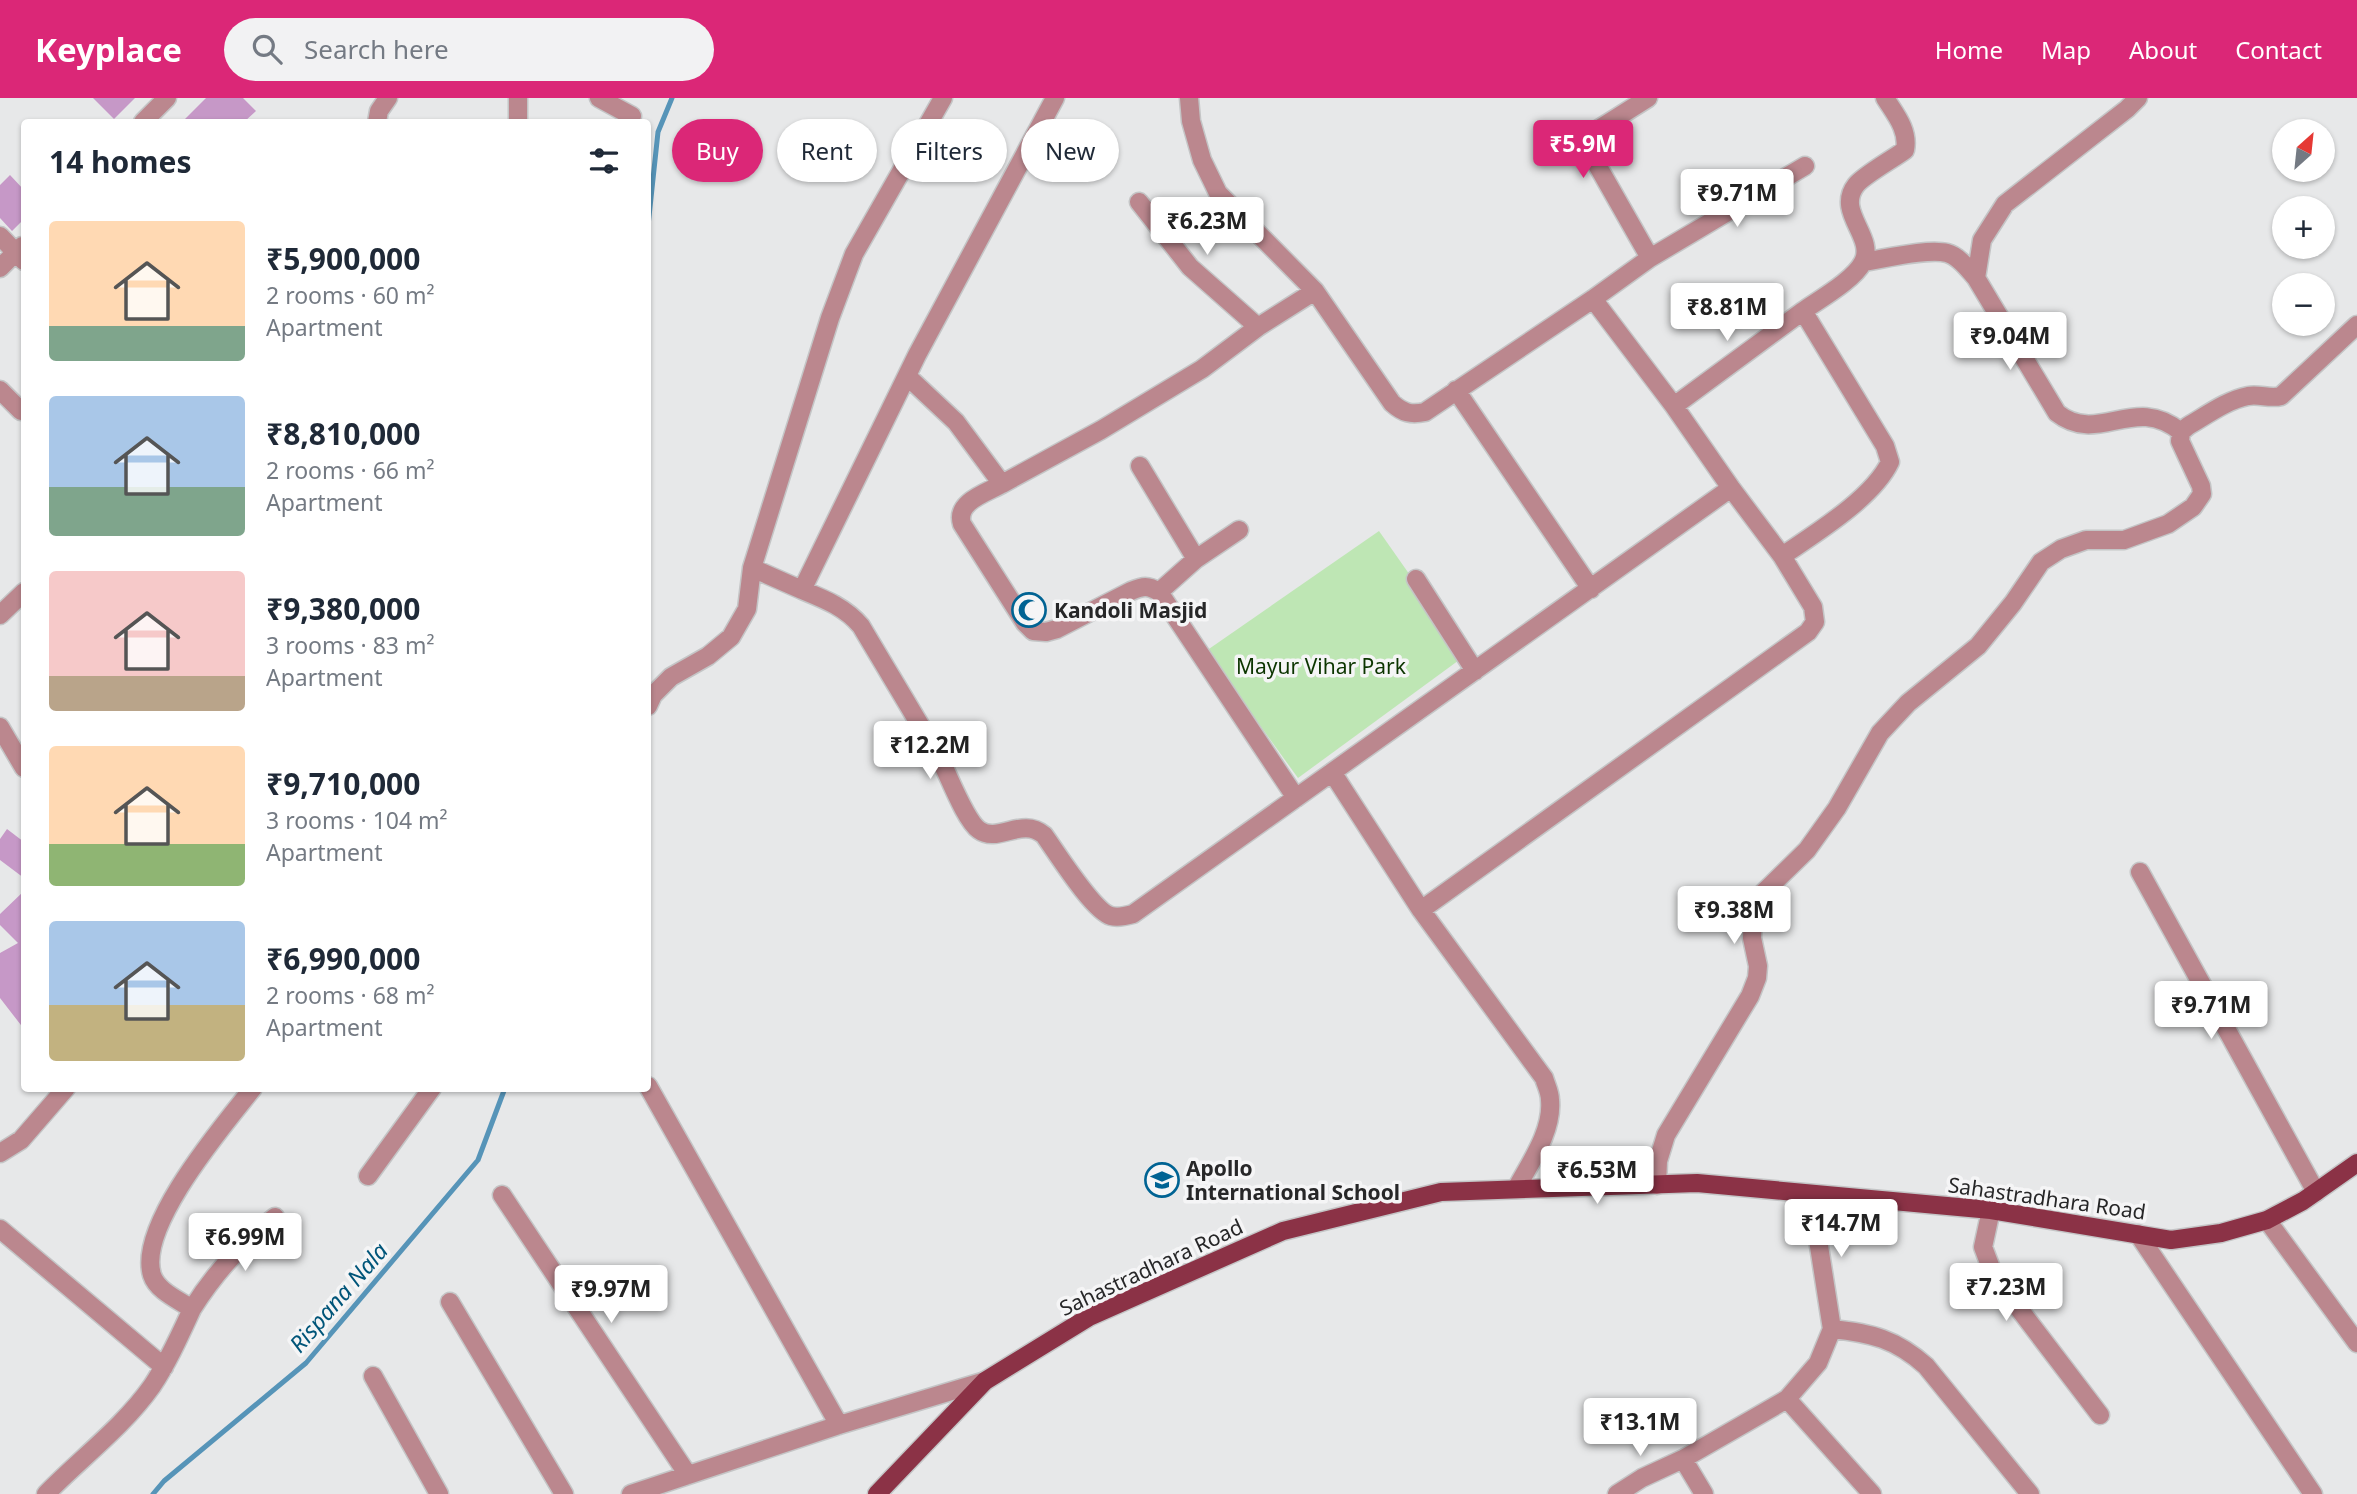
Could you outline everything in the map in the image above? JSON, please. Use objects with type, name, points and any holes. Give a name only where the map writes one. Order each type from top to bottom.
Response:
[{"type":"main road","name":"Sahastradhara Road","points":[[877,1494],[985,1381],[1089,1317],[1283,1231],[1441,1192],[1697,1183],[1991,1210],[2171,1240],[2221,1233],[2267,1220],[2316,1192],[2357,1163]]},
{"type":"street","points":[[146,119],[167,98]]},
{"type":"street","points":[[378,119],[379,111],[388,98]]},
{"type":"street","points":[[518,98],[518,119]]},
{"type":"street","points":[[599,98],[632,116]]},
{"type":"street","points":[[651,699],[671,677],[708,656],[731,637],[747,609],[752,568],[830,318],[854,254],[943,98]]},
{"type":"street","points":[[802,590],[907,376],[1055,98]]},
{"type":"street","points":[[1189,98],[1191,121],[1202,160],[1218,193],[1315,291],[1392,403],[1401,412],[1416,414],[1425,412],[1650,258],[1805,166]]},
{"type":"street","points":[[1648,98],[1594,132],[1589,143],[1592,156],[1650,258]]},
{"type":"street","points":[[1674,406],[1856,272],[1863,262],[1867,249],[1849,205],[1856,185],[1905,150],[1907,140],[1902,124],[1885,98]]},
{"type":"street","points":[[1976,278],[1982,240],[2005,204],[2138,98]]},
{"type":"street","points":[[1139,202],[1190,267],[1258,327]]},
{"type":"street","points":[[0,236],[21,251]]},
{"type":"street","points":[[1863,262],[1931,252],[1947,253],[1962,261],[1976,278],[2057,413],[2067,421],[2079,425],[2094,425],[2136,416],[2153,417],[2181,432]]},
{"type":"street","points":[[0,268],[21,253]]},
{"type":"street","points":[[1296,798],[1159,592],[1142,586],[1057,629],[1033,631],[1025,623],[962,524],[960,516],[963,506],[1101,430],[1202,369],[1258,327],[1315,291]]},
{"type":"street","points":[[1421,910],[1808,632],[1815,622],[1813,607],[1782,556],[1593,299]]},
{"type":"street","points":[[1782,556],[1832,522],[1884,477],[1891,462],[1885,446],[1803,311]]},
{"type":"street","points":[[1657,1185],[1658,1161],[1666,1135],[1754,987],[1758,966],[1752,938],[1753,917],[1762,894],[1807,850],[1837,808],[1881,733],[1908,703],[1978,646],[2013,603],[2041,562],[2061,549],[2086,540],[2124,540],[2168,524],[2193,507],[2202,494],[2180,441],[2181,432],[2188,426],[2246,396],[2281,396],[2357,325]]},
{"type":"street","points":[[907,376],[956,422],[1002,484]]},
{"type":"street","points":[[0,390],[21,411]]},
{"type":"street","points":[[1456,390],[1591,589]]},
{"type":"street","points":[[1140,466],[1196,559]]},
{"type":"street","points":[[752,568],[834,604],[853,616],[941,761],[970,819],[979,830],[992,835],[1025,827],[1038,830],[1096,908],[1109,916],[1119,917],[1133,914],[1731,488]]},
{"type":"street","points":[[1159,592],[1196,559],[1239,530]]},
{"type":"street","points":[[1416,579],[1475,671]]},
{"type":"street","points":[[0,615],[21,595]]},
{"type":"street","points":[[2,737],[21,764]]},
{"type":"street","points":[[1332,772],[1421,910],[1544,1078],[1550,1098],[1550,1115],[1542,1140],[1516,1189]]},
{"type":"street","points":[[2140,872],[2316,1192]]},
{"type":"street","points":[[651,1091],[839,1425]]},
{"type":"street","points":[[0,1153],[21,1140],[63,1092]]},
{"type":"street","points":[[192,1309],[156,1284],[151,1273],[155,1236],[166,1210],[200,1156],[250,1092]]},
{"type":"street","points":[[368,1177],[429,1092]]},
{"type":"street","points":[[502,1195],[688,1475]]},
{"type":"street","points":[[1617,1494],[1787,1399],[1818,1363],[1832,1329],[1811,1195]]},
{"type":"street","points":[[1991,1210],[1983,1247],[1994,1276],[2100,1415]]},
{"type":"street","points":[[46,1494],[127,1416],[151,1388],[206,1287],[251,1235],[275,1217]]},
{"type":"street","points":[[2267,1220],[2357,1343]]},
{"type":"street","points":[[0,1229],[164,1367]]},
{"type":"street","points":[[2138,1234],[2313,1494]]},
{"type":"street","points":[[450,1302],[564,1494]]},
{"type":"street","points":[[1832,1329],[1867,1333],[1910,1352],[1926,1366],[2030,1494]]},
{"type":"street","points":[[373,1376],[439,1494]]},
{"type":"street","points":[[631,1494],[839,1425],[985,1381]]},
{"type":"street","points":[[1787,1399],[1872,1494]]},
{"type":"street","points":[[1683,1459],[1704,1494]]},
{"type":"green space","name":"Mayur Vihar Park","points":[[1379,531],[1466,655],[1298,778],[1206,651]]},
{"type":"building","points":[[93,98],[135,98],[114,119]]},
{"type":"building","points":[[206,98],[243,98],[256,111],[247,119],[185,119]]},
{"type":"building","points":[[10,175],[21,187],[21,222],[12,231],[0,218],[0,185]]},
{"type":"building","points":[[7,829],[21,840],[21,876],[0,860],[0,839]]},
{"type":"building","points":[[21,894],[21,1025],[0,998],[0,953],[18,943],[0,925],[0,914]]},
{"type":"waterway","name":"Rispana Nala","points":[[651,198],[658,132],[672,98]]},
{"type":"waterway","name":"Rispana Nala","points":[[153,1494],[164,1481],[306,1363],[478,1160],[504,1092]]},
{"type":"place","name":"Kandoli Masjid","points":[[1029,610]]},
{"type":"place","name":"Apollo International School","points":[[1162,1180]]}]
